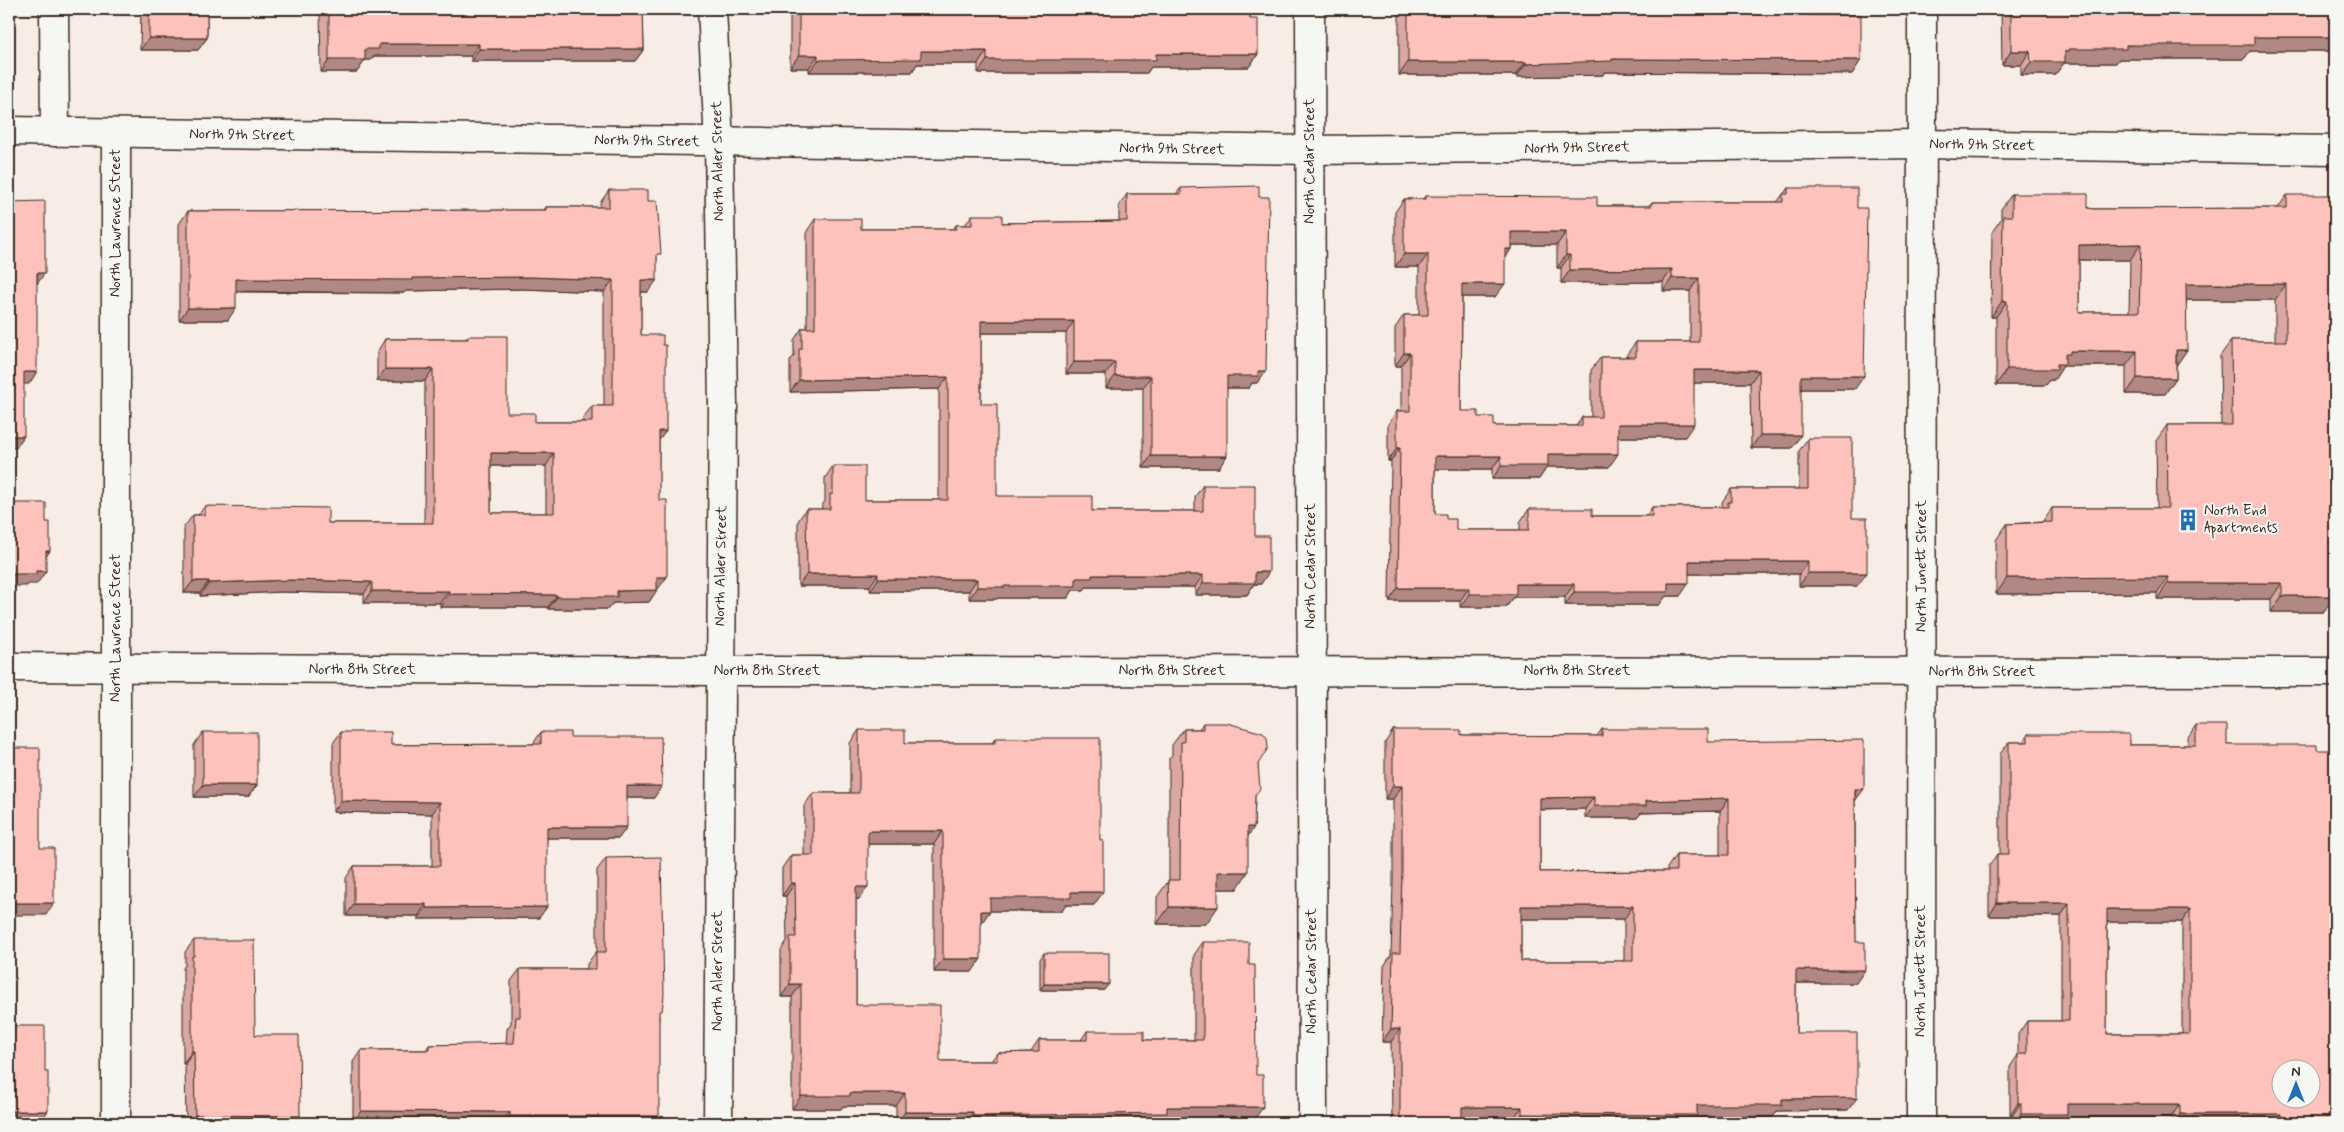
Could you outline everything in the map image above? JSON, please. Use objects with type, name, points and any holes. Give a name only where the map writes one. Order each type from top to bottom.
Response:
[{"type":"street","points":[[54,9],[56,132]]},
{"type":"street","name":"North Alder Street","points":[[712,9],[719,143],[723,406],[718,1123]]},
{"type":"street","name":"North Cedar Street","points":[[1310,9],[1313,1123]]},
{"type":"street","name":"North Junett Street","points":[[1921,1123],[1922,9]]},
{"type":"street","name":"North 9th Street","points":[[9,131],[719,143],[1310,150],[1922,144],[2335,150]]},
{"type":"street","name":"North Lawrence Street","points":[[116,133],[116,1123]]},
{"type":"street","name":"North 8th Street","points":[[9,667],[720,671],[2335,672]]},
{"type":"building","points":[[149,9],[207,9],[207,38],[149,38]]},
{"type":"building","points":[[329,9],[643,9],[644,49],[479,49],[479,44],[379,44],[379,49],[365,49],[365,60],[329,60]]},
{"type":"building","points":[[799,9],[1250,9],[1250,19],[1258,19],[1258,54],[1156,54],[1156,60],[987,60],[987,51],[921,51],[921,59],[818,60],[818,55],[799,55]]},
{"type":"building","points":[[1408,9],[1808,9],[1808,15],[1861,15],[1861,60],[1612,59],[1612,61],[1526,64],[1526,62],[1408,62]]},
{"type":"building","points":[[2011,9],[2335,9],[2335,37],[2254,37],[2254,45],[2126,45],[2126,49],[2069,49],[2069,51],[2065,51],[2065,62],[2031,62],[2030,51],[2011,51]]},
{"type":"building","points":[[1259,186],[1259,197],[1269,197],[1266,371],[1258,371],[1258,376],[1227,376],[1227,456],[1151,456],[1151,376],[1115,376],[1115,362],[1074,362],[1074,321],[981,321],[981,404],[997,404],[997,496],[1092,496],[1092,511],[1203,511],[1203,485],[1255,485],[1255,536],[1269,536],[1269,572],[1255,572],[1255,583],[1203,583],[1203,575],[1092,575],[1092,578],[1076,578],[1076,586],[1005,587],[977,587],[977,579],[878,579],[878,574],[807,574],[806,509],[830,509],[830,494],[833,494],[833,466],[865,466],[865,500],[948,500],[948,377],[799,380],[799,349],[802,349],[802,328],[815,328],[815,219],[861,219],[861,229],[956,229],[956,225],[972,225],[972,215],[1002,215],[1002,223],[1127,221],[1127,194],[1181,194],[1181,188]]},
{"type":"building","points":[[1788,188],[1857,188],[1857,208],[1867,208],[1864,376],[1801,376],[1801,435],[1760,435],[1759,370],[1694,370],[1694,424],[1618,424],[1618,454],[1548,454],[1548,466],[1501,466],[1501,456],[1435,456],[1435,514],[1446,514],[1446,519],[1456,519],[1456,530],[1529,530],[1529,509],[1592,509],[1592,516],[1652,516],[1652,507],[1728,507],[1728,502],[1731,502],[1731,489],[1808,489],[1808,438],[1852,438],[1852,518],[1867,518],[1867,573],[1808,573],[1808,561],[1689,561],[1689,583],[1668,583],[1668,592],[1574,592],[1574,584],[1516,584],[1516,594],[1469,594],[1469,588],[1398,588],[1400,448],[1397,448],[1397,411],[1410,411],[1410,353],[1404,353],[1404,315],[1428,315],[1428,254],[1404,254],[1404,199],[1425,199],[1425,196],[1597,197],[1597,206],[1652,206],[1652,202],[1783,202],[1783,194],[1788,194]],"holes":[[[1511,232],[1566,232],[1566,255],[1570,255],[1570,270],[1672,269],[1672,278],[1699,278],[1699,342],[1636,342],[1636,357],[1601,357],[1601,417],[1582,417],[1582,426],[1494,426],[1494,417],[1478,417],[1478,411],[1461,411],[1462,284],[1505,284],[1505,249],[1511,249]]]},
{"type":"building","points":[[609,190],[648,190],[648,201],[657,201],[661,254],[657,254],[657,280],[641,280],[641,335],[663,335],[663,345],[666,345],[666,431],[659,431],[659,500],[667,500],[667,577],[657,577],[657,590],[617,591],[617,597],[557,597],[557,595],[449,594],[449,591],[372,591],[372,582],[291,580],[209,583],[209,581],[193,581],[193,515],[205,515],[205,506],[328,508],[328,523],[433,523],[433,369],[385,369],[385,339],[468,339],[468,336],[507,336],[507,413],[535,413],[535,422],[592,422],[592,406],[613,406],[613,280],[530,277],[413,278],[413,280],[236,279],[236,308],[188,308],[188,211],[546,210],[546,207],[609,207]],"holes":[[[491,453],[554,453],[554,513],[491,513]]]},
{"type":"building","points":[[2012,194],[2088,194],[2088,208],[2094,209],[2287,208],[2287,195],[2335,195],[2335,596],[2282,596],[2282,583],[2168,583],[2168,577],[2007,578],[2007,524],[2052,522],[2052,508],[2168,508],[2167,425],[2232,425],[2231,341],[2286,341],[2286,284],[2186,284],[2187,350],[2176,350],[2176,378],[2137,378],[2137,351],[2070,351],[2070,354],[2065,354],[2065,364],[2057,364],[2057,369],[2007,369],[2007,301],[2002,301],[2003,216],[2012,216]],"holes":[[[2141,244],[2139,312],[2079,312],[2079,245]]]},
{"type":"building","points":[[45,201],[45,273],[37,273],[37,372],[24,372],[24,436],[9,436],[9,202]]},
{"type":"building","points":[[9,503],[46,503],[46,522],[50,522],[50,551],[46,551],[46,571],[36,571],[36,574],[9,574]]},
{"type":"building","points":[[1203,723],[1227,723],[1263,733],[1267,738],[1268,748],[1258,764],[1260,789],[1255,795],[1254,827],[1248,827],[1248,872],[1218,872],[1218,907],[1169,907],[1168,880],[1180,880],[1181,742],[1184,742],[1184,729],[1203,729]]},
{"type":"building","points":[[2196,725],[2227,725],[2227,745],[2317,745],[2317,750],[2333,750],[2333,865],[2335,865],[2334,1123],[2281,1123],[2281,1114],[2180,1114],[2180,1104],[2067,1104],[2067,1114],[2021,1114],[2021,1103],[2018,1103],[2018,1054],[2027,1054],[2027,1021],[2069,1021],[2069,903],[1997,903],[1997,854],[2009,854],[2009,742],[2028,742],[2028,734],[2129,734],[2129,745],[2196,745]],"holes":[[[2107,909],[2190,909],[2190,1034],[2107,1034]]]},
{"type":"building","points":[[1602,729],[1708,729],[1708,742],[1864,740],[1864,789],[1855,789],[1855,843],[1856,942],[1865,942],[1865,970],[1796,970],[1796,1033],[1857,1033],[1857,1098],[1782,1099],[1782,1105],[1697,1105],[1697,1115],[1522,1114],[1522,1107],[1462,1107],[1462,1123],[1400,1123],[1400,1029],[1391,1029],[1393,953],[1400,953],[1402,786],[1393,786],[1393,730],[1461,730],[1461,735],[1602,736]],"holes":[[[1594,797],[1594,806],[1646,806],[1646,801],[1729,798],[1729,855],[1676,855],[1676,871],[1540,872],[1540,798]],[[1521,906],[1633,906],[1633,961],[1521,961]]]},
{"type":"building","points":[[859,730],[905,730],[905,743],[995,743],[995,738],[1100,738],[1100,840],[1103,840],[1103,892],[1071,892],[1071,898],[990,898],[990,911],[981,911],[981,959],[943,959],[943,831],[868,831],[868,887],[856,887],[856,1005],[940,1005],[940,1061],[997,1061],[997,1053],[1039,1052],[1039,1040],[1087,1040],[1087,1031],[1144,1031],[1144,1040],[1203,1040],[1203,942],[1249,942],[1249,965],[1255,965],[1256,1075],[1263,1075],[1263,1107],[1167,1107],[1167,1113],[973,1116],[973,1112],[905,1112],[905,1093],[850,1093],[850,1096],[801,1096],[801,984],[790,984],[790,937],[796,937],[795,883],[791,883],[791,855],[813,855],[813,793],[859,793]]},
{"type":"building","points":[[203,732],[257,732],[257,785],[203,785]]},
{"type":"building","points":[[341,732],[391,732],[391,745],[541,744],[541,732],[570,732],[570,737],[661,737],[662,786],[627,786],[627,827],[547,827],[547,907],[426,908],[426,904],[354,904],[354,866],[440,866],[440,802],[341,801]]},
{"type":"building","points":[[9,748],[40,748],[40,848],[54,848],[54,903],[9,903]]},
{"type":"building","points":[[661,857],[664,995],[662,1011],[659,1011],[659,1116],[510,1116],[510,1112],[361,1111],[361,1050],[429,1050],[429,1045],[514,1043],[516,1017],[520,1017],[520,969],[596,969],[596,952],[606,952],[606,858]]},
{"type":"building","points":[[194,940],[254,940],[255,1035],[299,1035],[300,1116],[195,1115],[194,1051],[192,1051],[192,956],[194,956]]},
{"type":"building","points":[[1044,953],[1109,953],[1109,984],[1044,984]]},
{"type":"building","points":[[12,1026],[45,1026],[45,1072],[48,1072],[48,1111],[9,1111],[9,1045],[12,1045]]},
{"type":"place","name":"North End Apartments","points":[[2188,520]]}]
